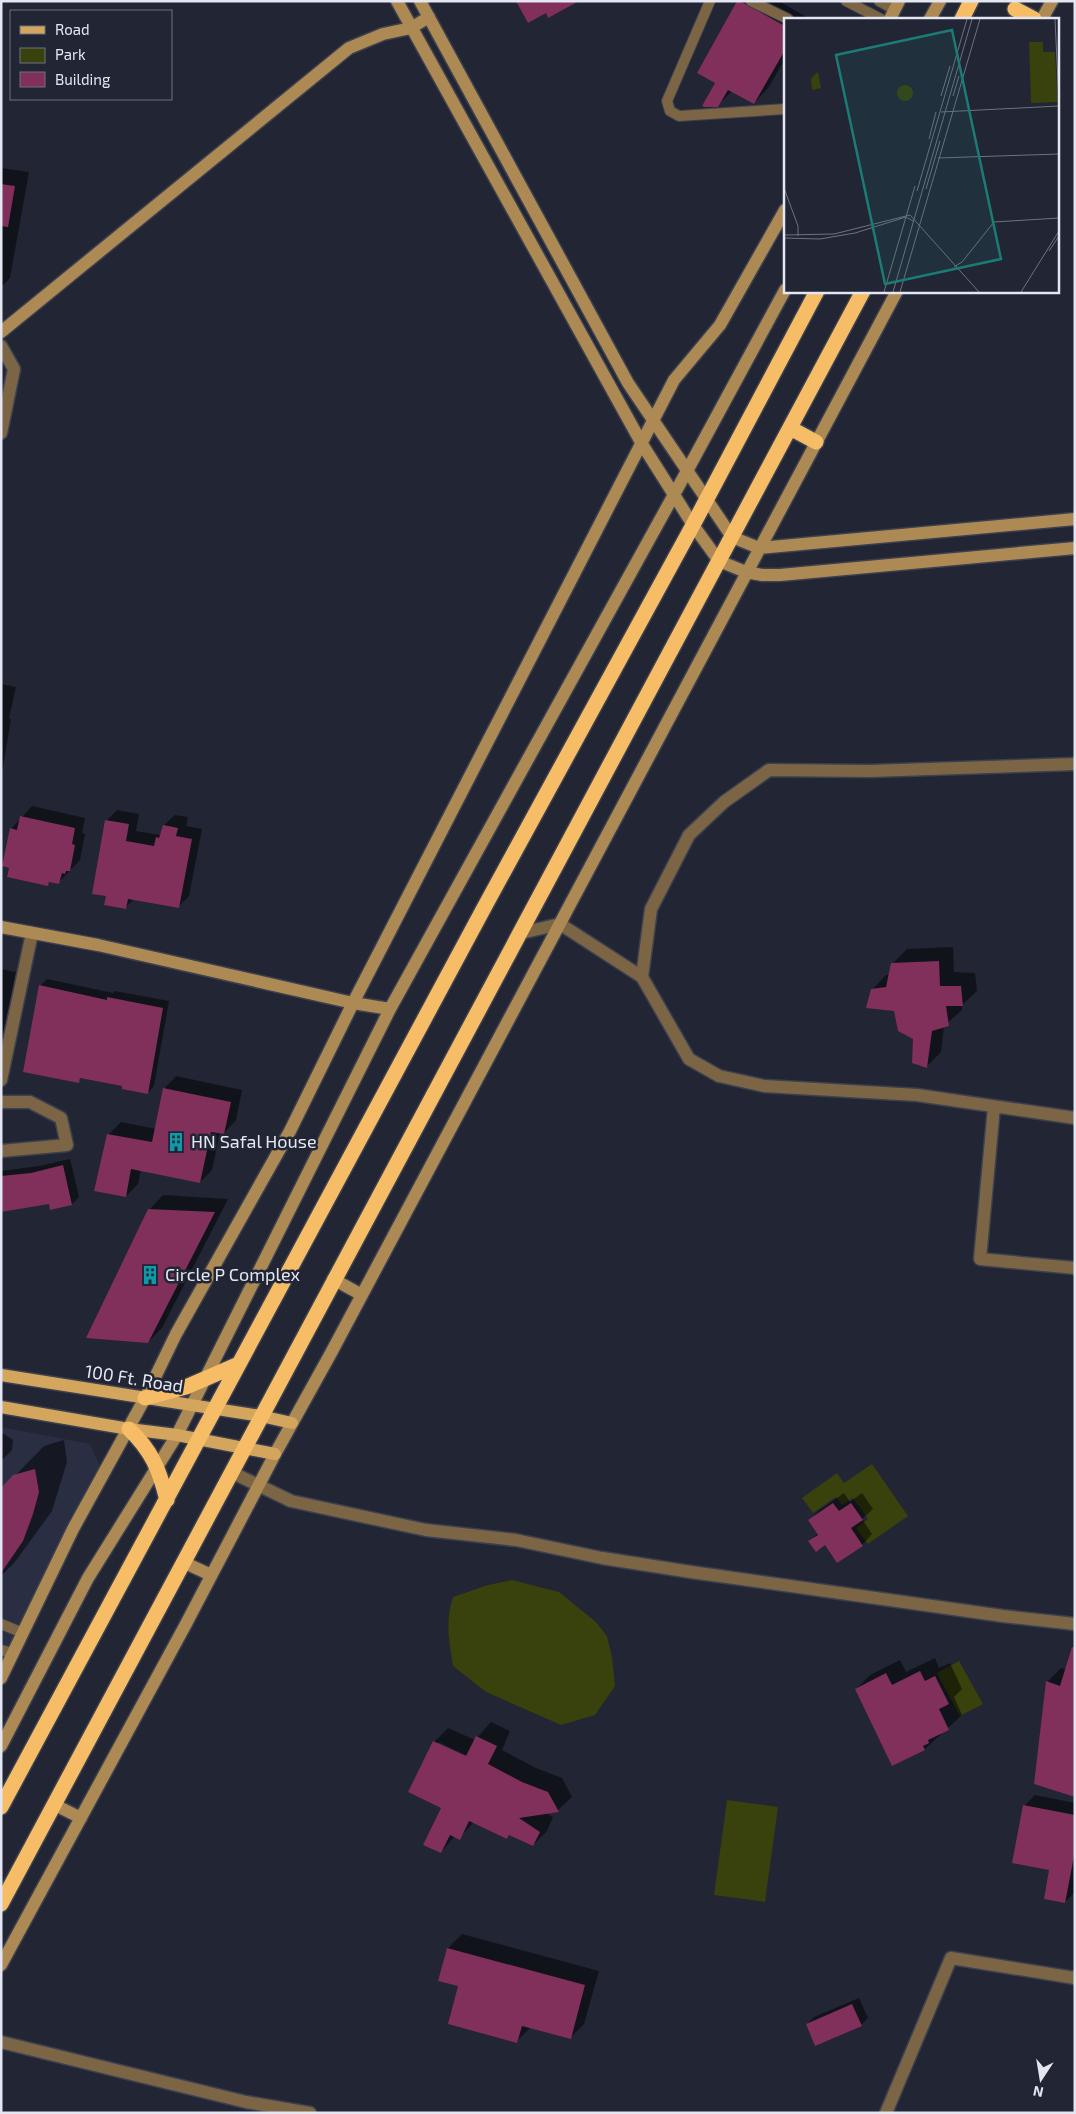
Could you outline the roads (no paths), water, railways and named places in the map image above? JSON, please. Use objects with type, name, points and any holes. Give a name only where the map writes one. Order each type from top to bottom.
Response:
[{"type":"highway","points":[[962,18],[971,1]]},
{"type":"highway","points":[[1014,10],[1032,18]]},
{"type":"highway","points":[[1,1807],[494,889],[693,525],[816,292]]},
{"type":"highway","points":[[1,1904],[863,292]]},
{"type":"highway","points":[[790,428],[816,442]]},
{"type":"highway","points":[[145,1398],[186,1387],[239,1364]]},
{"type":"highway","points":[[129,1429],[143,1443],[157,1468],[166,1500]]},
{"type":"main road","name":"100 Ft. Road","points":[[1,1375],[261,1416],[292,1424]]},
{"type":"main road","points":[[1,1407],[129,1429],[177,1435],[275,1454]]},
{"type":"street","points":[[397,1],[642,444],[693,525],[719,561],[746,572],[762,575],[780,575],[1075,548]]},
{"type":"street","points":[[420,1],[628,383],[732,537],[758,548],[1075,519]]},
{"type":"street","points":[[931,18],[940,1]]},
{"type":"street","points":[[1043,18],[1052,1]]},
{"type":"street","points":[[1,332],[348,48],[383,34],[412,28],[429,17]]},
{"type":"street","points":[[1,1678],[73,1529],[129,1429],[176,1334],[290,1131],[352,1003],[674,380],[720,325],[784,212]]},
{"type":"street","points":[[1,1746],[88,1578],[177,1435],[390,1009],[675,494],[784,292]]},
{"type":"street","points":[[1,1966],[362,1295],[758,548],[896,292]]},
{"type":"street","points":[[1,346],[14,369],[1,433]]},
{"type":"street","points":[[642,976],[651,909],[689,835],[724,802],[769,770],[870,771],[1075,764]]},
{"type":"street","points":[[522,933],[560,924],[642,976],[689,1059],[719,1076],[764,1086],[917,1095],[1075,1118]]},
{"type":"street","points":[[1,927],[98,945],[352,1003],[390,1009]]},
{"type":"street","points":[[1,1080],[32,933]]},
{"type":"street","points":[[1,1102],[30,1102],[61,1118],[67,1145],[1,1151]]},
{"type":"street","points":[[994,1107],[980,1259],[1075,1268]]},
{"type":"street","points":[[334,1279],[362,1295]]},
{"type":"street","points":[[231,1472],[291,1501],[426,1530],[516,1540],[602,1558],[691,1572],[1003,1616],[1075,1624]]},
{"type":"street","points":[[183,1562],[211,1575]]},
{"type":"street","points":[[54,1805],[81,1818]]},
{"type":"street","points":[[886,2113],[951,1958],[1075,1978]]},
{"type":"street","points":[[1,2042],[246,2102],[310,2113]]},
{"type":"lane","points":[[710,1],[667,102],[670,111],[679,116],[784,109]]},
{"type":"lane","points":[[751,1],[786,18]]},
{"type":"lane","points":[[846,1],[879,18]]},
{"type":"lane","points":[[879,1],[895,10]]},
{"type":"lane","points":[[1,1624],[23,1633]]},
{"type":"lane","points":[[1,1650],[14,1652]]},
{"type":"place","name":"HN Safal House","points":[[176,1142]]},
{"type":"place","name":"Circle P Complex","points":[[150,1275]]}]
